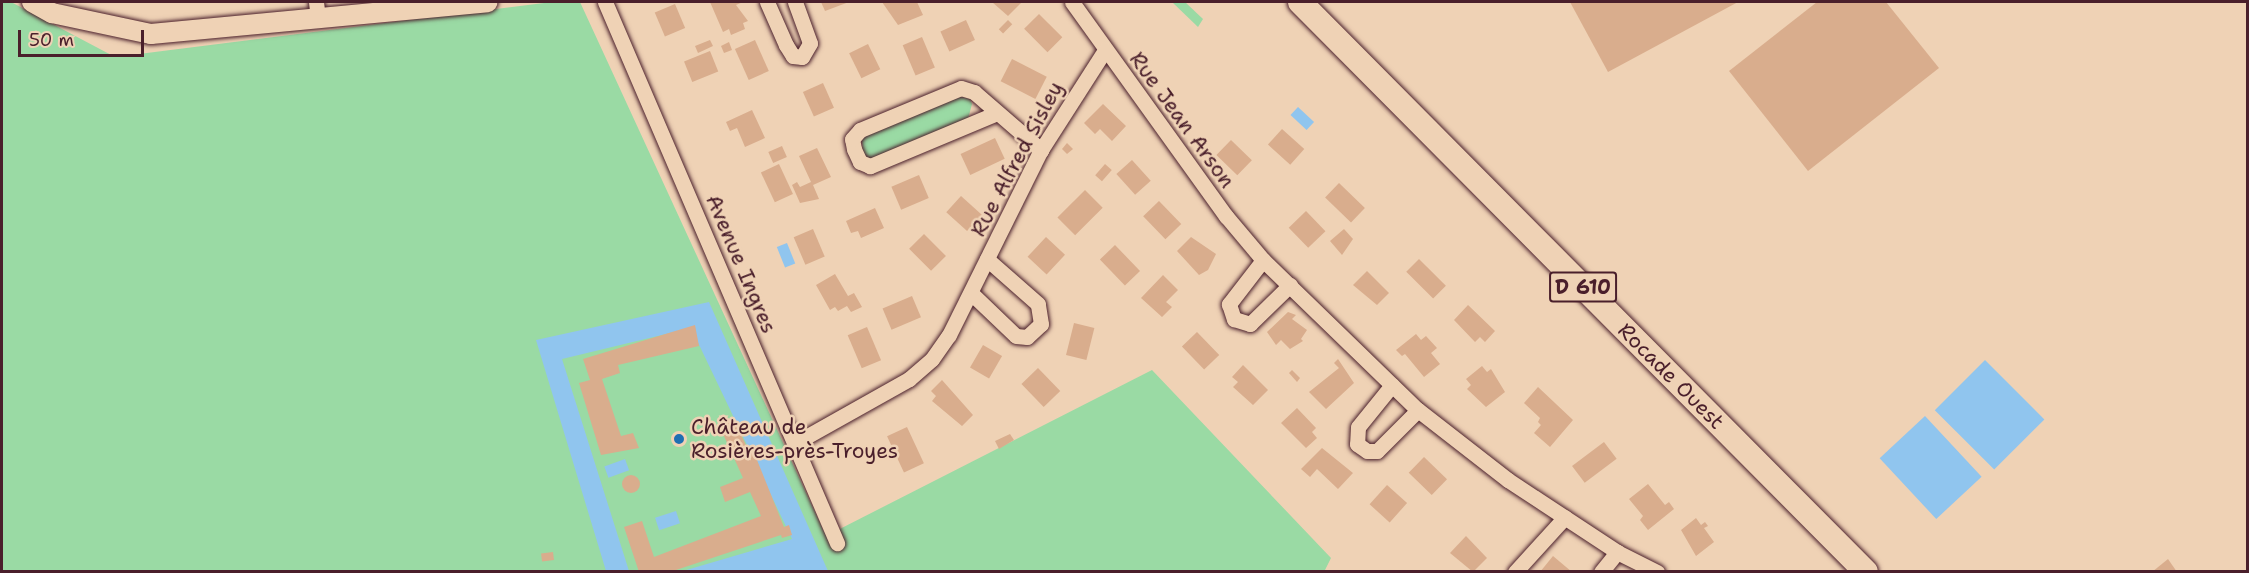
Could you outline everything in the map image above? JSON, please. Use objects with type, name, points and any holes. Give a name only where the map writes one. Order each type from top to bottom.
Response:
[{"type":"main road","name":"Rocade Ouest","points":[[1300,2],[1866,572]]},
{"type":"street","points":[[32,2],[62,15],[151,34],[317,10],[487,2]]},
{"type":"street","name":"Avenue Ingres","points":[[604,2],[837,543]]},
{"type":"street","points":[[767,2],[786,45],[793,56],[802,57],[810,43],[795,2]]},
{"type":"street","name":"Rue Jean Arson","points":[[1072,2],[1226,216],[1263,260],[1418,410],[1508,480],[1617,552],[1657,572]]},
{"type":"street","name":"Rue Alfred Sisley","points":[[795,443],[909,379],[932,359],[971,293],[1041,150],[1105,50]]},
{"type":"street","points":[[997,113],[870,166],[860,162],[854,150],[852,139],[860,130],[960,88],[974,92],[1041,150]]},
{"type":"street","name":"Rue Alfred Sisley","points":[[971,293],[1016,336],[1026,337],[1041,324],[1038,304],[987,259]]},
{"type":"street","points":[[1263,260],[1229,304],[1234,320],[1250,324],[1290,285]]},
{"type":"street","points":[[1392,385],[1358,427],[1357,444],[1366,451],[1377,451],[1418,410]]},
{"type":"street","points":[[1515,572],[1565,517]]},
{"type":"street","points":[[1601,572],[1617,552]]},
{"type":"green space","points":[[2,2],[11,2],[115,57],[552,2],[580,2],[826,536],[1152,370],[1331,558],[1324,572],[2,571]]},
{"type":"green space","points":[[1172,2],[1185,2],[1203,19],[1198,27]]},
{"type":"green space","points":[[954,95],[970,99],[972,104],[968,119],[870,159],[863,155],[862,137]]},
{"type":"water","points":[[1298,107],[1314,122],[1307,130],[1290,115]]},
{"type":"water","points":[[787,243],[795,263],[785,268],[777,247]]},
{"type":"water","points":[[709,302],[828,571],[683,571],[792,539],[691,328],[562,359],[629,571],[606,571],[536,340]]},
{"type":"water","points":[[1985,360],[2044,419],[1994,470],[1935,410]]},
{"type":"water","points":[[1925,416],[1982,477],[1936,519],[1880,458]]},
{"type":"water","points":[[625,459],[629,470],[608,478],[604,467]]},
{"type":"water","points":[[676,511],[680,523],[659,530],[655,518]]},
{"type":"building","points":[[710,2],[743,2],[736,5],[748,21],[743,23],[745,29],[731,35],[729,29],[723,32]]},
{"type":"building","points":[[821,2],[849,2],[825,11]]},
{"type":"building","points":[[882,2],[917,2],[923,15],[898,25]]},
{"type":"building","points":[[992,2],[1022,2],[1008,16]]},
{"type":"building","points":[[1570,2],[1738,2],[1608,72]]},
{"type":"building","points":[[1817,2],[1886,2],[1939,68],[1808,171],[1729,71]]},
{"type":"building","points":[[675,4],[685,28],[665,37],[655,13]]},
{"type":"building","points":[[1039,14],[1062,37],[1047,52],[1024,29]]},
{"type":"building","points":[[966,20],[975,40],[949,51],[940,31]]},
{"type":"building","points":[[1008,20],[1012,24],[1003,33],[999,29]]},
{"type":"building","points":[[922,37],[935,67],[916,76],[903,45]]},
{"type":"building","points":[[710,40],[713,46],[698,53],[695,46]]},
{"type":"building","points":[[755,40],[769,71],[749,80],[735,49]]},
{"type":"building","points":[[729,42],[732,50],[724,53],[721,46]]},
{"type":"building","points":[[868,44],[880,69],[861,78],[849,53]]},
{"type":"building","points":[[710,51],[718,71],[692,82],[684,61]]},
{"type":"building","points":[[1012,59],[1047,77],[1035,99],[1001,81]]},
{"type":"building","points":[[823,83],[834,108],[814,117],[803,92]]},
{"type":"building","points":[[1103,104],[1126,126],[1112,141],[1100,129],[1095,134],[1084,123]]},
{"type":"building","points":[[752,110],[765,138],[745,147],[737,128],[730,131],[726,122]]},
{"type":"building","points":[[1282,129],[1304,149],[1290,165],[1268,145]]},
{"type":"building","points":[[995,138],[1005,159],[970,175],[961,154]]},
{"type":"building","points":[[1231,140],[1252,160],[1237,175],[1216,155]]},
{"type":"building","points":[[1067,143],[1073,149],[1067,154],[1062,149]]},
{"type":"building","points":[[782,146],[787,157],[773,163],[768,152]]},
{"type":"building","points":[[817,148],[831,177],[813,185],[819,199],[800,203],[792,185],[797,182],[800,187],[811,182],[799,156]]},
{"type":"building","points":[[1132,160],[1151,181],[1135,195],[1116,174]]},
{"type":"building","points":[[779,164],[793,194],[775,202],[761,172]]},
{"type":"building","points":[[1105,164],[1112,170],[1102,181],[1095,175]]},
{"type":"building","points":[[919,175],[929,198],[901,210],[891,187]]},
{"type":"building","points":[[1339,183],[1365,208],[1351,222],[1325,197]]},
{"type":"building","points":[[1085,190],[1103,208],[1075,235],[1057,218]]},
{"type":"building","points":[[961,196],[982,215],[967,231],[946,212]]},
{"type":"building","points":[[1159,201],[1181,224],[1165,239],[1143,216]]},
{"type":"building","points":[[875,208],[884,228],[861,238],[858,231],[851,233],[846,221]]},
{"type":"building","points":[[1306,211],[1325,231],[1308,248],[1289,228]]},
{"type":"building","points":[[813,229],[825,257],[805,265],[794,237]]},
{"type":"building","points":[[1344,229],[1353,239],[1342,255],[1330,241]]},
{"type":"building","points":[[924,234],[946,256],[931,271],[909,249]]},
{"type":"building","points":[[1046,237],[1065,255],[1047,274],[1028,257]]},
{"type":"building","points":[[1191,237],[1216,254],[1208,270],[1199,275],[1177,251]]},
{"type":"building","points":[[1115,245],[1140,271],[1125,285],[1100,260]]},
{"type":"building","points":[[1419,259],[1446,286],[1433,299],[1406,272]]},
{"type":"building","points":[[1367,271],[1389,293],[1377,305],[1353,285]]},
{"type":"building","points":[[835,274],[848,296],[854,293],[862,307],[851,312],[847,306],[838,311],[835,307],[830,310],[816,285]]},
{"type":"building","points":[[1163,275],[1178,290],[1166,302],[1172,307],[1162,317],[1141,298]]},
{"type":"building","points":[[912,296],[921,317],[892,330],[883,309]]},
{"type":"building","points":[[1468,305],[1495,331],[1485,342],[1480,337],[1475,342],[1454,320]]},
{"type":"building","points":[[1288,312],[1296,315],[1292,319],[1307,330],[1301,339],[1303,341],[1290,349],[1281,340],[1276,345],[1267,332]]},
{"type":"building","points":[[1074,323],[1094,328],[1086,360],[1066,355]]},
{"type":"building","points":[[695,325],[699,346],[618,365],[620,373],[602,379],[621,436],[633,433],[639,448],[601,455],[579,383],[590,380],[583,359]]},
{"type":"building","points":[[867,327],[881,360],[862,368],[848,335]]},
{"type":"building","points":[[1197,332],[1219,355],[1204,370],[1182,347]]},
{"type":"building","points":[[1416,334],[1421,340],[1426,336],[1437,348],[1431,353],[1440,364],[1424,377],[1405,354],[1402,356],[1396,350]]},
{"type":"building","points":[[983,345],[1002,356],[989,379],[970,368]]},
{"type":"building","points":[[1338,359],[1354,383],[1326,409],[1309,392],[1339,368],[1334,363]]},
{"type":"building","points":[[1243,365],[1268,390],[1253,405],[1233,387],[1238,382],[1232,377]]},
{"type":"building","points":[[1482,366],[1487,372],[1491,369],[1505,392],[1486,407],[1467,389],[1471,385],[1466,379]]},
{"type":"building","points":[[1038,368],[1060,391],[1044,407],[1021,384]]},
{"type":"building","points":[[1292,370],[1300,378],[1297,382],[1289,373]]},
{"type":"building","points":[[942,380],[973,415],[962,426],[932,401],[936,396],[931,391]]},
{"type":"building","points":[[1538,387],[1573,420],[1550,447],[1534,433],[1541,425],[1538,422],[1540,418],[1524,403]]},
{"type":"building","points":[[1297,408],[1316,428],[1312,432],[1317,438],[1306,448],[1281,423]]},
{"type":"building","points":[[734,419],[749,452],[753,450],[784,527],[789,525],[792,535],[782,538],[781,535],[670,572],[639,572],[624,527],[642,521],[654,557],[761,516],[750,492],[725,502],[720,487],[743,478],[719,425]]},
{"type":"building","points":[[907,427],[924,463],[904,473],[887,436]]},
{"type":"building","points":[[1010,434],[1014,440],[999,449],[995,441]]},
{"type":"building","points":[[1604,442],[1617,459],[1585,483],[1572,466]]},
{"type":"building","points":[[1322,448],[1353,473],[1338,489],[1317,469],[1310,477],[1301,469]]},
{"type":"building","points":[[1424,457],[1447,479],[1432,495],[1409,473]]},
{"type":"building","points":[[631,475],[637,478],[640,484],[637,490],[631,493],[625,490],[622,484],[625,478]]},
{"type":"building","points":[[1648,484],[1665,505],[1669,502],[1674,509],[1648,530],[1640,520],[1643,516],[1629,499]]},
{"type":"building","points":[[1387,485],[1407,503],[1390,522],[1370,504]]},
{"type":"building","points":[[1696,518],[1701,525],[1705,522],[1708,526],[1704,528],[1714,542],[1696,556],[1681,530]]},
{"type":"building","points":[[1466,536],[1487,558],[1473,572],[1450,553]]},
{"type":"building","points":[[553,552],[554,560],[542,561],[541,553]]},
{"type":"building","points":[[1553,556],[1572,572],[1540,572]]},
{"type":"building","points":[[2168,559],[2177,572],[2152,572]]},
{"type":"place","name":"Château de Rosières-près-Troyes","points":[[679,439]]}]
